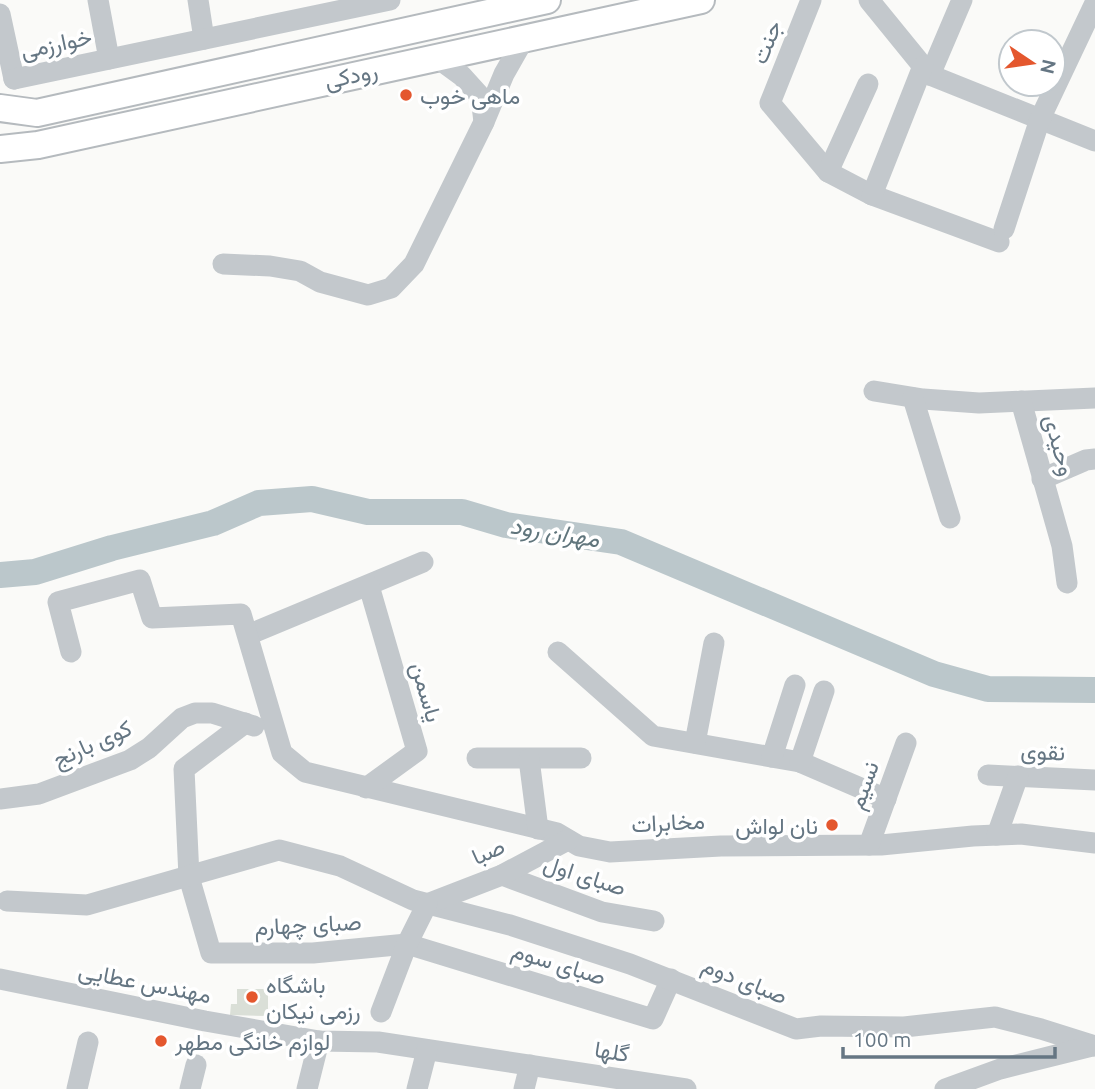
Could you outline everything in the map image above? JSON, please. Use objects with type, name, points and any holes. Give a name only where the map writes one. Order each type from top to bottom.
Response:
[{"type":"main road","name":"رودکی","points":[[0,108],[37,113],[547,0]]},
{"type":"main road","name":"رودکی","points":[[0,149],[37,145],[701,0]]},
{"type":"street","points":[[98,0],[109,59]]},
{"type":"street","points":[[198,0],[204,39]]},
{"type":"street","name":"خوارزمی","points":[[7,76],[109,59],[204,39],[322,7],[390,0]]},
{"type":"street","name":"جنت","points":[[811,0],[770,103],[828,172]]},
{"type":"street","points":[[869,0],[927,70],[1095,141]]},
{"type":"street","points":[[872,195],[927,70],[962,0]]},
{"type":"street","points":[[868,84],[828,172],[872,195],[1001,236],[1040,119],[1095,3]]},
{"type":"street","points":[[0,14],[7,76]]},
{"type":"street","points":[[223,264],[270,266],[300,271],[320,282],[368,295],[391,288],[414,264],[484,122],[504,74],[525,37]]},
{"type":"street","points":[[436,57],[462,76],[481,97],[484,122]]},
{"type":"street","points":[[874,391],[913,398],[979,403],[1095,398]]},
{"type":"street","points":[[913,398],[950,518]]},
{"type":"street","name":"وحیدی","points":[[1021,401],[1062,546],[1067,583]]},
{"type":"street","points":[[1042,479],[1086,460],[1095,459]]},
{"type":"street","points":[[71,652],[58,602],[140,580],[152,618],[241,614],[247,635],[423,562]]},
{"type":"street","name":"یاسمن","points":[[366,788],[417,751],[369,586]]},
{"type":"street","name":"مخابرات","points":[[247,635],[282,753],[305,772],[558,833],[579,846],[610,852],[721,846],[869,845],[1021,834],[1095,843]]},
{"type":"street","points":[[695,743],[714,643]]},
{"type":"street","points":[[558,652],[653,736],[800,762],[886,799]]},
{"type":"street","points":[[772,757],[795,685]]},
{"type":"street","points":[[800,762],[824,691]]},
{"type":"street","name":"کوی بارنج","points":[[0,797],[39,794],[131,760],[182,718],[195,713],[212,713],[276,732]]},
{"type":"street","points":[[189,877],[184,769],[245,723]]},
{"type":"street","name":"نسیم","points":[[869,845],[906,743]]},
{"type":"street","points":[[477,758],[581,758]]},
{"type":"street","points":[[529,759],[538,829]]},
{"type":"street","name":"نقوی","points":[[988,775],[1095,780]]},
{"type":"street","points":[[996,835],[1018,776]]},
{"type":"street","name":"صبا","points":[[427,904],[502,875],[569,840]]},
{"type":"street","name":"صبای دوم","points":[[7,901],[87,905],[279,850],[340,866],[413,900],[510,925],[671,979],[796,1029],[821,1026],[904,1027],[995,1017],[1094,1046]]},
{"type":"street","name":"صبای اول","points":[[502,875],[602,912],[654,921]]},
{"type":"street","name":"صبای چهارم","points":[[189,877],[211,953],[313,953],[407,944]]},
{"type":"street","points":[[381,1012],[407,944],[427,904]]},
{"type":"street","name":"صبای سوم","points":[[407,944],[653,1019],[671,979]]},
{"type":"street","name":"مهندس عطایی","points":[[0,979],[319,1041],[378,1042],[530,1066]]},
{"type":"street","points":[[307,1089],[319,1041]]},
{"type":"street","points":[[77,1089],[88,1042]]},
{"type":"street","points":[[945,1089],[1000,1069],[1094,1046]]},
{"type":"street","points":[[417,1089],[427,1050]]},
{"type":"street","points":[[190,1089],[196,1065]]},
{"type":"street","points":[[524,1089],[530,1066]]},
{"type":"street","name":"گلها","points":[[530,1066],[686,1089]]},
{"type":"shaded area","name":"باشگاه رزمی نیکان","points":[[237,989],[268,989],[268,1016],[230,1015],[231,1004],[237,1004]]},
{"type":"waterway","name":"مهران رود","points":[[0,575],[35,572],[112,548],[213,523],[259,503],[312,499],[368,512],[462,512],[506,525],[621,542],[934,674],[988,689],[1095,690]]},
{"type":"place","name":"ماهی خوب","points":[[406,95]]},
{"type":"place","name":"نان لواش","points":[[832,825]]},
{"type":"place","name":"باشگاه رزمی نیکان","points":[[252,997]]},
{"type":"place","name":"لوازم خانگی مطهر","points":[[161,1041]]}]
